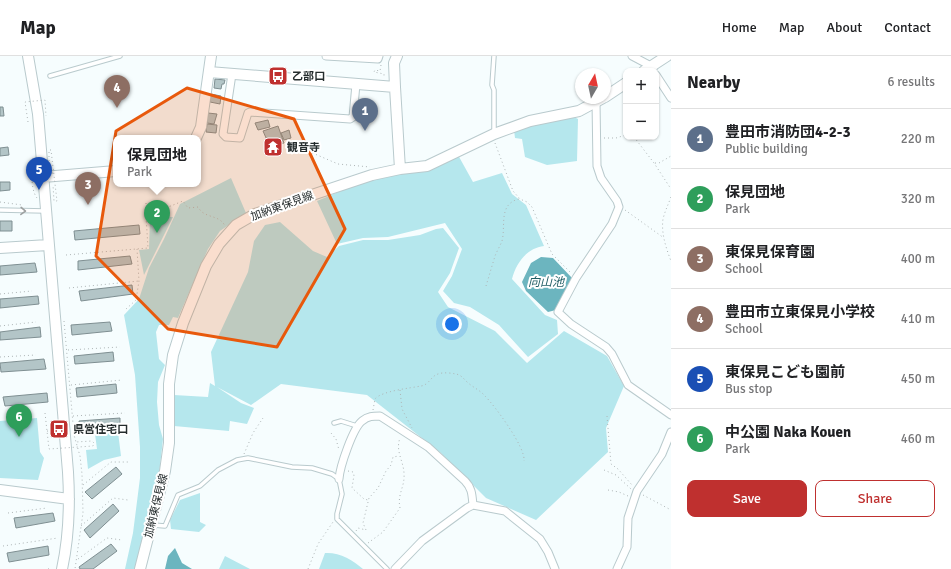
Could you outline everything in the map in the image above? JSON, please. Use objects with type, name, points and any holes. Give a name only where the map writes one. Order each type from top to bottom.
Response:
[{"type":"street","points":[[28,56],[35,94],[43,177],[69,499],[68,526],[62,569]]},
{"type":"street","points":[[197,135],[201,127],[211,56]]},
{"type":"street","points":[[326,56],[378,59],[379,56]]},
{"type":"street","points":[[397,56],[394,63],[400,169]]},
{"type":"street","points":[[632,56],[647,68]]},
{"type":"street","points":[[654,68],[667,56]]},
{"type":"street","points":[[209,72],[395,87]]},
{"type":"street","points":[[232,74],[223,134],[226,137],[240,138],[248,113],[250,112],[350,119],[353,117],[356,84]]},
{"type":"street","points":[[659,82],[671,98]]},
{"type":"street","name":"加納東保見線","points":[[611,93],[623,85]]},
{"type":"street","name":"加納東保見線","points":[[140,569],[165,471],[169,443],[169,384],[173,355],[186,316],[206,266],[219,244],[236,225],[255,214],[372,175],[400,169],[427,166],[494,134],[530,121],[579,111],[592,104]]},
{"type":"street","points":[[601,104],[597,138],[598,170],[601,178],[617,201],[619,207],[612,224],[576,278],[558,312],[571,324],[606,347],[612,354],[628,385],[671,414]]},
{"type":"street","points":[[43,177],[113,171]]},
{"type":"street","points":[[0,248],[48,245]]},
{"type":"street","points":[[339,479],[341,467],[358,427],[362,421],[371,416],[380,416],[428,447],[465,481],[470,486],[472,492],[473,505]]},
{"type":"street","points":[[616,569],[627,547],[628,518],[636,494],[662,454],[671,432]]},
{"type":"street","points":[[0,490],[69,499]]},
{"type":"street","points":[[395,569],[422,541],[473,505],[505,511],[540,539],[548,552],[555,569]]},
{"type":"lane","points":[[50,76],[120,56]]},
{"type":"lane","points":[[494,56],[492,85],[494,90],[494,134]]},
{"type":"lane","points":[[0,210],[45,211]]},
{"type":"lane","points":[[334,423],[341,421],[358,427]]},
{"type":"lane","points":[[152,525],[165,526],[178,495],[200,486],[218,470],[237,460],[248,458],[292,467],[312,468],[332,474],[339,479],[342,494],[337,517],[368,551],[387,569]]},
{"type":"path","points":[[381,65],[380,71],[374,70],[374,72],[384,74],[385,82]]},
{"type":"path","points":[[28,122],[25,102],[45,100],[46,116]]},
{"type":"path","points":[[494,134],[513,191],[520,199],[527,202],[532,207],[552,254],[576,278]]},
{"type":"path","points":[[597,138],[616,138],[623,136]]},
{"type":"path","points":[[636,140],[671,189]]},
{"type":"path","points":[[294,145],[338,164],[373,167]]},
{"type":"path","points":[[50,161],[49,150],[51,150],[57,201],[54,201],[52,185]]},
{"type":"path","points":[[654,163],[659,163],[671,156]]},
{"type":"path","points":[[33,158],[32,175],[34,195]]},
{"type":"path","points":[[32,175],[54,173]]},
{"type":"path","points":[[671,197],[663,220],[664,238],[671,261]]},
{"type":"path","points":[[486,286],[496,254],[502,242],[502,225],[506,210],[512,202],[520,199]]},
{"type":"path","points":[[146,216],[183,201],[188,208],[198,207],[203,213],[213,216],[223,222],[226,229]]},
{"type":"path","points":[[0,202],[22,204],[23,207]]},
{"type":"path","points":[[66,255],[148,248],[146,204]]},
{"type":"path","points":[[619,207],[623,208],[664,238]]},
{"type":"path","points":[[126,309],[136,300],[139,281],[137,248]]},
{"type":"path","points":[[69,288],[139,281]]},
{"type":"path","points":[[0,294],[32,291]]},
{"type":"path","points":[[64,321],[73,416],[76,442],[79,448],[82,485],[82,526],[75,569]]},
{"type":"path","points":[[0,326],[36,322]]},
{"type":"path","points":[[67,350],[120,347]]},
{"type":"path","points":[[0,358],[36,355]]},
{"type":"path","points":[[374,416],[373,410],[376,397],[425,385],[439,374],[457,374],[484,395],[498,412],[523,452],[524,461]]},
{"type":"path","points":[[70,385],[122,380]]},
{"type":"path","points":[[400,390],[402,409],[417,440]]},
{"type":"path","points":[[45,413],[49,449],[93,446],[94,443],[92,441],[76,442]]},
{"type":"path","points":[[73,416],[125,413]]},
{"type":"path","points":[[607,416],[611,464],[618,469],[636,494]]},
{"type":"path","points":[[243,459],[253,433],[263,418]]},
{"type":"path","points":[[47,431],[59,432]]},
{"type":"path","points":[[365,546],[383,532],[400,508],[398,498],[404,475],[398,446],[403,431]]},
{"type":"path","points":[[331,433],[336,439],[341,467],[353,472],[352,488],[364,499],[369,501]]},
{"type":"path","points":[[353,535],[358,528],[366,530],[363,524],[369,498],[378,488],[394,457],[399,456]]},
{"type":"path","points":[[82,485],[111,462],[128,462]]},
{"type":"path","points":[[604,470],[616,474],[636,494]]},
{"type":"path","points":[[608,490],[636,494],[671,510]]},
{"type":"path","points":[[82,526],[113,498],[128,500]]},
{"type":"path","points":[[8,513],[47,508]]},
{"type":"path","points":[[308,569],[318,544],[337,517]]},
{"type":"path","points":[[3,546],[58,538]]},
{"type":"path","points":[[77,560],[107,538],[122,540]]},
{"type":"highlighted area","points":[[187,88],[294,119],[345,229],[277,347],[168,329],[96,256],[116,131]]},
{"type":"shaded area","points":[[574,117],[578,119],[577,161],[547,165],[525,157],[522,139],[515,138],[514,130],[537,123]]},
{"type":"shaded area","points":[[458,155],[473,182],[502,173],[512,194],[526,205],[544,246],[532,250],[523,257],[516,267],[512,279],[545,315],[557,320],[558,334],[528,357],[499,325],[470,307],[454,303],[443,291],[452,276],[462,249],[445,223],[388,237],[363,238],[337,244],[317,201],[372,178]]},
{"type":"shaded area","points":[[231,178],[246,213],[220,231],[208,249],[178,318],[173,317],[169,325],[159,325],[156,332],[159,359],[165,365],[158,382],[157,402],[159,425],[163,439],[159,475],[135,569],[125,569],[133,533],[140,478],[140,447],[135,375],[124,315],[139,299],[149,268],[180,204]]},
{"type":"shaded area","points":[[150,216],[173,217],[144,275],[139,250],[149,249]]},
{"type":"shaded area","points":[[280,222],[313,251],[327,257],[339,246],[363,240],[388,240],[420,235],[443,228],[459,248],[450,273],[438,292],[448,307],[495,331],[527,363],[564,331],[607,356],[624,386],[606,428],[608,452],[536,520],[486,498],[441,453],[367,395],[281,384],[251,405],[217,387],[241,403],[254,408],[247,424],[230,421],[229,431],[174,426],[174,395],[208,397],[210,383],[215,386],[211,352],[248,272],[254,241],[265,225]]},
{"type":"shaded area","points":[[37,418],[40,452],[44,458],[38,480],[0,478],[0,421]]},
{"type":"shaded area","points":[[118,432],[121,456],[104,460],[88,469],[86,450],[97,449],[95,434]]},
{"type":"shaded area","points":[[200,493],[200,522],[206,525],[199,532],[171,529],[170,520],[180,500]]},
{"type":"shaded area","points":[[325,553],[346,557],[363,569],[319,569]]},
{"type":"shaded area","points":[[225,556],[250,569],[219,569]]},
{"type":"water","name":"向山池","points":[[541,257],[553,258],[572,278],[556,310],[548,312],[526,291],[522,282],[531,263]]},
{"type":"water","points":[[175,548],[182,563],[192,569],[165,569],[168,556]]},
{"type":"building","points":[[215,79],[225,80],[221,89],[214,88]]},
{"type":"building","points":[[211,94],[221,96],[220,104],[210,102]]},
{"type":"building","points":[[0,107],[3,107],[4,116],[0,116]]},
{"type":"building","points":[[208,113],[217,114],[214,124],[207,123]]},
{"type":"building","points":[[268,120],[270,127],[258,130],[255,123]]},
{"type":"building","points":[[207,124],[217,125],[216,133],[206,132]]},
{"type":"building","points":[[278,126],[284,143],[270,147],[263,131]]},
{"type":"building","points":[[289,130],[291,138],[284,140],[281,133]]},
{"type":"building","points":[[8,147],[9,155],[0,156],[0,148]]},
{"type":"building","points":[[0,182],[10,182],[10,190],[0,191]]},
{"type":"building","points":[[0,221],[12,221],[12,231],[0,231]]},
{"type":"building","points":[[139,225],[140,234],[75,240],[74,231]]},
{"type":"building","points":[[130,256],[132,264],[78,270],[78,261]]},
{"type":"building","points":[[35,263],[37,272],[0,275],[0,266]]},
{"type":"building","points":[[132,285],[133,294],[81,301],[79,291]]},
{"type":"building","points":[[38,296],[39,304],[0,308],[0,299]]},
{"type":"building","points":[[110,322],[112,331],[72,335],[71,325]]},
{"type":"building","points":[[40,327],[41,337],[0,340],[0,332]]},
{"type":"building","points":[[113,352],[114,361],[75,364],[74,356]]},
{"type":"building","points":[[44,359],[46,369],[1,372],[0,363]]},
{"type":"building","points":[[116,384],[117,393],[77,397],[76,388]]},
{"type":"building","points":[[47,393],[48,402],[5,406],[3,397]]},
{"type":"building","points":[[120,418],[120,426],[80,430],[79,421]]},
{"type":"building","points":[[116,467],[122,474],[92,499],[85,492]]},
{"type":"building","points":[[113,504],[119,511],[90,538],[84,530]]},
{"type":"building","points":[[53,513],[55,521],[16,528],[14,518]]},
{"type":"building","points":[[111,544],[117,551],[93,569],[80,569],[79,567]]},
{"type":"building","points":[[48,546],[49,555],[9,562],[7,553]]},
{"type":"place","name":"乙部口","points":[[278,76]]},
{"type":"place","name":"豊田市立東保見小学校","points":[[117,108]]},
{"type":"place","name":"豊田市消防団4-2-3","points":[[365,131]]},
{"type":"place","name":"観音寺","points":[[273,147]]},
{"type":"place","name":"東保見こども園前","points":[[39,190]]},
{"type":"place","name":"東保見保育園","points":[[88,205]]},
{"type":"place","name":"保見団地","points":[[157,233]]},
{"type":"place","name":"県営住宅口","points":[[59,429]]},
{"type":"place","name":"中公園 Naka Kouen","points":[[19,437]]}]
